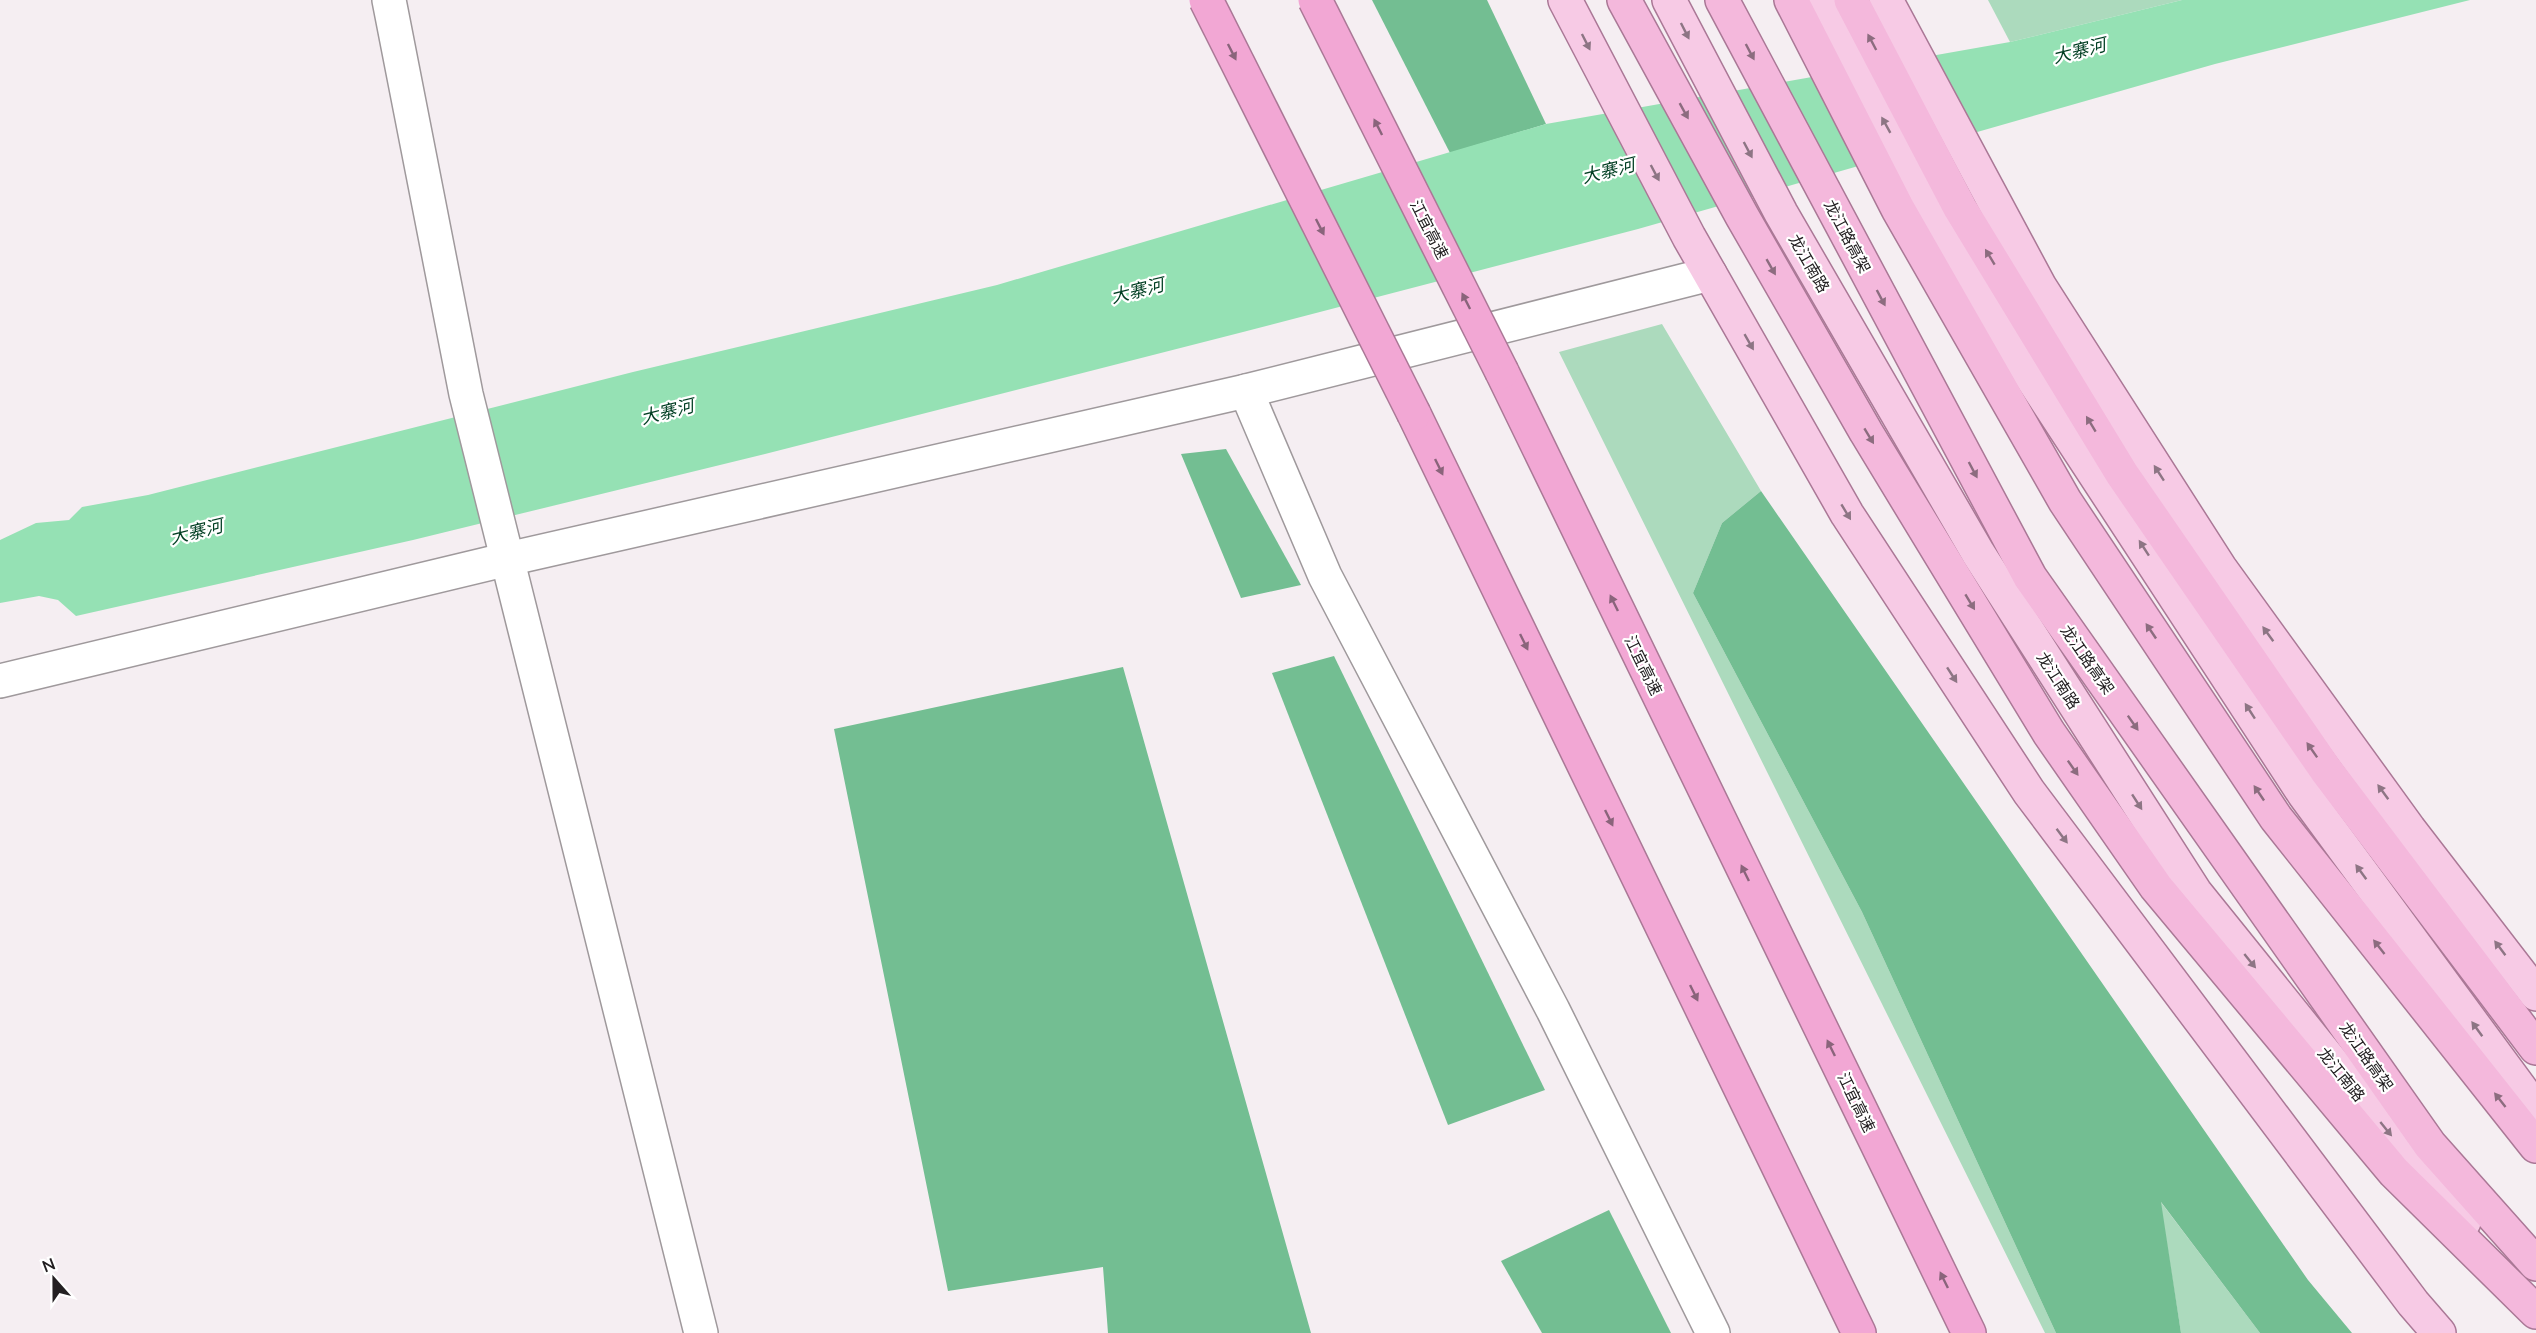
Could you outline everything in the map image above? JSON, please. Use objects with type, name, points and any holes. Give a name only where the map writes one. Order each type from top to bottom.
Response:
[{"type":"highway","points":[[1206,0],[1414,414],[1859,1333]]},
{"type":"highway","name":"江宜高速","points":[[1315,0],[1502,372],[1969,1333]]},
{"type":"highway","points":[[1624,0],[1742,216],[1878,452],[2049,733],[2156,887],[2394,1172],[2536,1312]]},
{"type":"highway","name":"龙江路高架","points":[[1722,0],[2030,577],[2430,1145],[2536,1264]]},
{"type":"highway","points":[[1791,0],[1898,209],[2065,501],[2276,818],[2536,1146]]},
{"type":"highway","points":[[1855,6],[1926,172],[1960,208],[2122,474],[2326,770],[2536,1048]]},
{"type":"main road","points":[[1565,0],[1689,237],[1847,514],[2029,792],[2413,1303],[2439,1333]]},
{"type":"main road","name":"龙江南路","points":[[1669,0],[1781,213],[1978,553],[2195,892],[2438,1194],[2536,1300]]},
{"type":"main road","points":[[1855,6],[1971,158],[2040,287],[2220,567],[2409,829],[2536,994]]},
{"type":"main road","points":[[1926,172],[2030,375],[2298,784],[2536,1110]]},
{"type":"street","points":[[389,0],[466,394],[701,1333]]},
{"type":"street","points":[[0,681],[505,545],[1246,391],[1710,274]]},
{"type":"street","points":[[1246,391],[1325,576],[1553,1010],[1713,1333]]},
{"type":"shaded area","points":[[1372,0],[1487,0],[1546,124],[1450,153]]},
{"type":"shaded area","points":[[1988,0],[2182,0],[2010,42]]},
{"type":"shaded area","points":[[1662,324],[1761,491],[1722,523],[1693,593],[1862,912],[2056,1333],[2045,1333],[1559,352]]},
{"type":"shaded area","points":[[1226,449],[1301,585],[1241,598],[1181,454]]},
{"type":"shaded area","points":[[1761,491],[2308,1280],[2352,1333],[2260,1333],[2161,1202],[2181,1333],[2056,1333],[1862,912],[1693,593],[1722,523]]},
{"type":"shaded area","points":[[1334,656],[1545,1090],[1448,1125],[1272,673]]},
{"type":"shaded area","points":[[1123,667],[1311,1333],[1108,1333],[1103,1267],[948,1291],[834,729]]},
{"type":"shaded area","points":[[2160,1201],[2260,1333],[2181,1333]]},
{"type":"shaded area","points":[[1609,1210],[1671,1333],[1542,1333],[1501,1261]]},
{"type":"water","name":"大寨河","points":[[2182,0],[2470,0],[2215,64],[1638,229],[765,454],[413,540],[76,616],[58,600],[39,596],[0,603],[0,540],[36,523],[69,520],[82,507],[148,495],[633,372],[997,285],[1546,124],[2010,42]]}]
